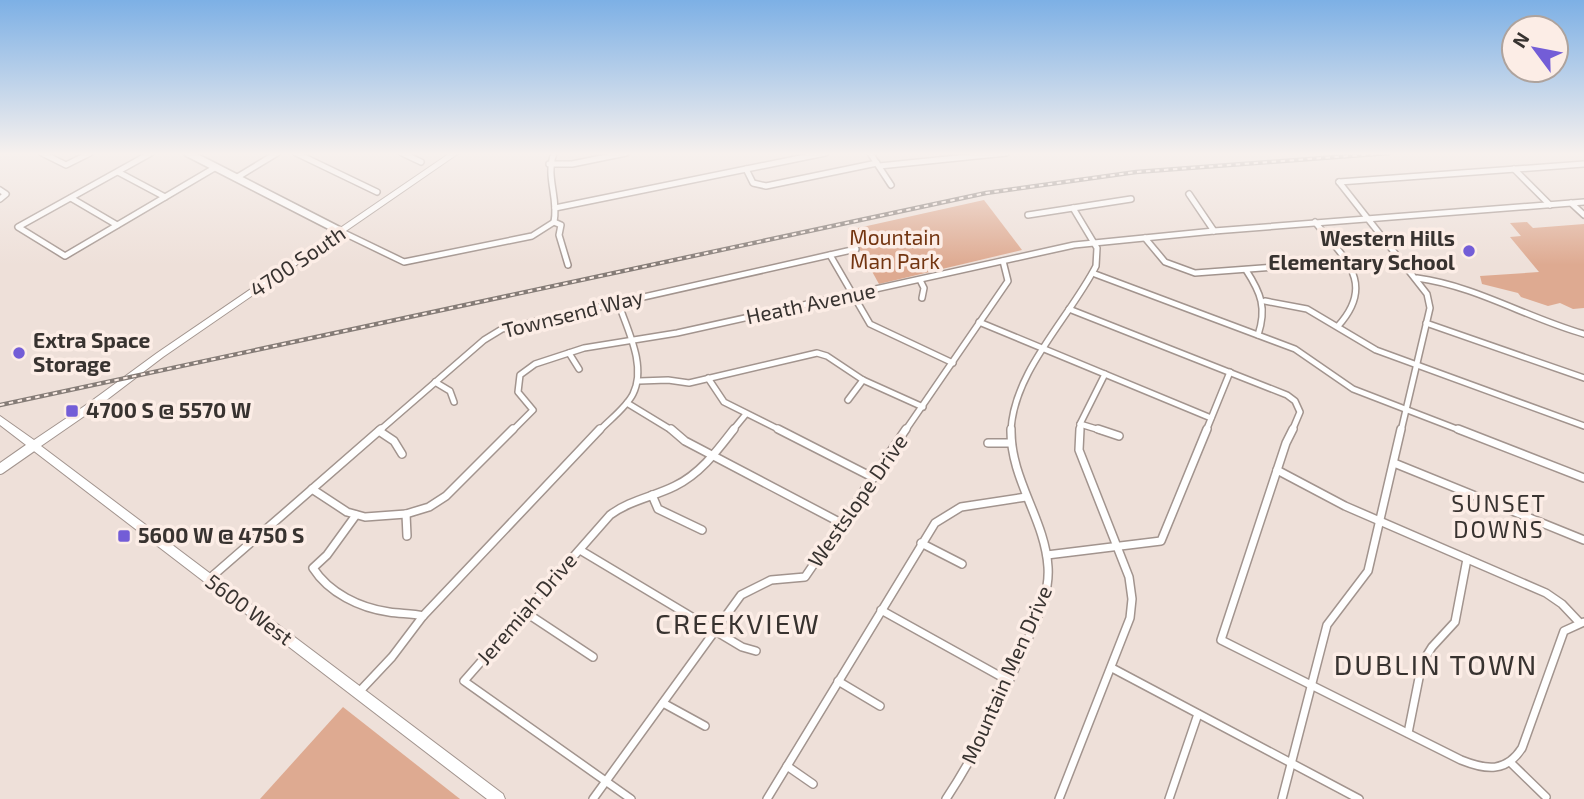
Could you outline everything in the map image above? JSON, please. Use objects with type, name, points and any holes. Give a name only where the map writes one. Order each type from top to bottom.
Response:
[{"type":"main road","name":"4700 South","points":[[33,446],[167,356],[174,347],[402,190]]},
{"type":"main road","name":"5600 West","points":[[0,420],[498,799]]},
{"type":"street","points":[[85,190],[18,228],[65,256],[176,190]]},
{"type":"street","points":[[152,190],[165,197]]},
{"type":"street","points":[[260,190],[398,260],[409,262],[533,236],[554,222]]},
{"type":"street","points":[[551,190],[555,208],[554,222]]},
{"type":"street","points":[[555,208],[642,190]]},
{"type":"street","points":[[1282,799],[1331,615],[1365,579],[1417,365],[1429,302],[1417,278],[1346,190]]},
{"type":"street","points":[[1535,190],[1550,205]]},
{"type":"street","points":[[1189,194],[1214,230]]},
{"type":"street","points":[[71,198],[117,225]]},
{"type":"street","points":[[1028,215],[1131,199]]},
{"type":"street","name":"Heath Avenue","points":[[312,489],[356,515],[378,517],[406,514],[429,507],[441,500],[533,410],[516,388],[525,368],[543,359],[630,339],[664,336],[829,298],[1096,243],[1214,230],[1584,202]]},
{"type":"street","points":[[1571,203],[1584,215]]},
{"type":"street","points":[[1073,208],[1096,243],[1100,259],[1095,274],[1303,353],[1345,386],[1584,478]]},
{"type":"street","points":[[554,222],[561,225],[559,235],[568,265]]},
{"type":"street","points":[[1315,222],[1358,281],[1359,288],[1353,309],[1338,326]]},
{"type":"street","points":[[1145,238],[1159,257],[1180,269],[1204,273],[1345,262]]},
{"type":"street","name":"Townsend Way","points":[[209,579],[484,340],[502,329],[856,249]]},
{"type":"street","points":[[830,255],[875,328],[953,362]]},
{"type":"street","name":"Westslope Drive","points":[[593,799],[741,595],[771,580],[804,577],[1008,281],[1003,261]]},
{"type":"street","points":[[1247,270],[1265,302],[1265,315],[1258,335]]},
{"type":"street","name":"Mountain Men Drive","points":[[946,799],[958,782],[1007,680],[1047,594],[1050,579],[1047,555],[1009,443],[1014,401],[1082,288],[1095,274]]},
{"type":"street","points":[[1417,278],[1441,281],[1584,334]]},
{"type":"street","points":[[920,281],[924,288],[922,298]]},
{"type":"street","points":[[359,693],[423,616],[627,403],[639,381],[618,302]]},
{"type":"street","points":[[1265,302],[1307,310],[1370,347],[1584,426]]},
{"type":"street","points":[[1069,309],[1287,395],[1298,404],[1300,416],[1289,436],[1277,470],[1221,640],[1475,766],[1497,768],[1512,764],[1522,748],[1559,641],[1564,631],[1582,622],[1546,593],[1380,521],[1277,470]]},
{"type":"street","points":[[979,322],[1212,418]]},
{"type":"street","points":[[1426,323],[1584,378]]},
{"type":"street","points":[[569,353],[579,369]]},
{"type":"street","points":[[639,381],[668,380],[689,383],[817,353],[827,356],[863,380],[923,407]]},
{"type":"street","points":[[1047,555],[1161,541],[1230,372]]},
{"type":"street","points":[[1059,799],[1125,635],[1132,598],[1129,577],[1082,460],[1078,438],[1080,424],[1105,374]]},
{"type":"street","points":[[708,378],[724,402],[874,478]]},
{"type":"street","points":[[848,400],[863,380]]},
{"type":"street","points":[[435,382],[450,391],[454,402]]},
{"type":"street","points":[[627,403],[657,418],[679,437],[843,524]]},
{"type":"street","name":"Jeremiah Drive","points":[[631,799],[464,681],[618,508],[683,482],[713,455],[746,414]]},
{"type":"street","points":[[1080,424],[1119,436]]},
{"type":"street","points":[[379,431],[394,441],[402,454]]},
{"type":"street","points":[[988,443],[1009,443]]},
{"type":"street","name":"4700 South","points":[[0,469],[33,446]]},
{"type":"street","points":[[1394,463],[1584,540]]},
{"type":"street","points":[[652,495],[658,509],[702,530]]},
{"type":"street","points":[[767,799],[935,523],[952,511],[970,505],[1026,497]]},
{"type":"street","points":[[406,514],[407,536]]},
{"type":"street","points":[[356,515],[327,555],[313,568],[317,577],[353,602],[371,608],[423,616]]},
{"type":"street","points":[[921,543],[962,564]]},
{"type":"street","points":[[580,550],[742,648],[757,651]]},
{"type":"street","points":[[1408,733],[1422,663],[1432,647],[1455,622],[1467,559]]},
{"type":"street","points":[[881,611],[1007,680]]},
{"type":"street","points":[[525,612],[593,657]]},
{"type":"street","points":[[1112,668],[1359,799]]},
{"type":"street","points":[[838,681],[880,706]]},
{"type":"street","points":[[663,702],[705,726]]},
{"type":"street","points":[[1169,799],[1198,714]]},
{"type":"street","points":[[1512,764],[1546,797]]},
{"type":"street","points":[[787,766],[813,784]]},
{"type":"green space","name":"Mountain Man Park","points":[[984,200],[1022,250],[879,284],[849,230]]},
{"type":"green space","points":[[1527,222],[1533,228],[1584,224],[1584,308],[1573,309],[1560,303],[1548,306],[1521,297],[1518,293],[1482,284],[1480,276],[1539,272],[1510,237],[1521,236],[1510,223]]},
{"type":"green space","points":[[343,707],[460,799],[260,799]]},
{"type":"railway","points":[[0,405],[1005,190]]},
{"type":"place","name":"Western Hills Elementary School","points":[[1469,251]]},
{"type":"place","name":"Extra Space Storage","points":[[19,353]]},
{"type":"place","name":"4700 S @ 5570 W","points":[[72,411]]},
{"type":"place","name":"5600 W @ 4750 S","points":[[124,536]]},
{"type":"district","name":"SUNSET DOWNS","points":[[1499,517]]},
{"type":"district","name":"CREEKVIEW","points":[[738,624]]},
{"type":"district","name":"DUBLIN TOWN","points":[[1436,665]]}]
